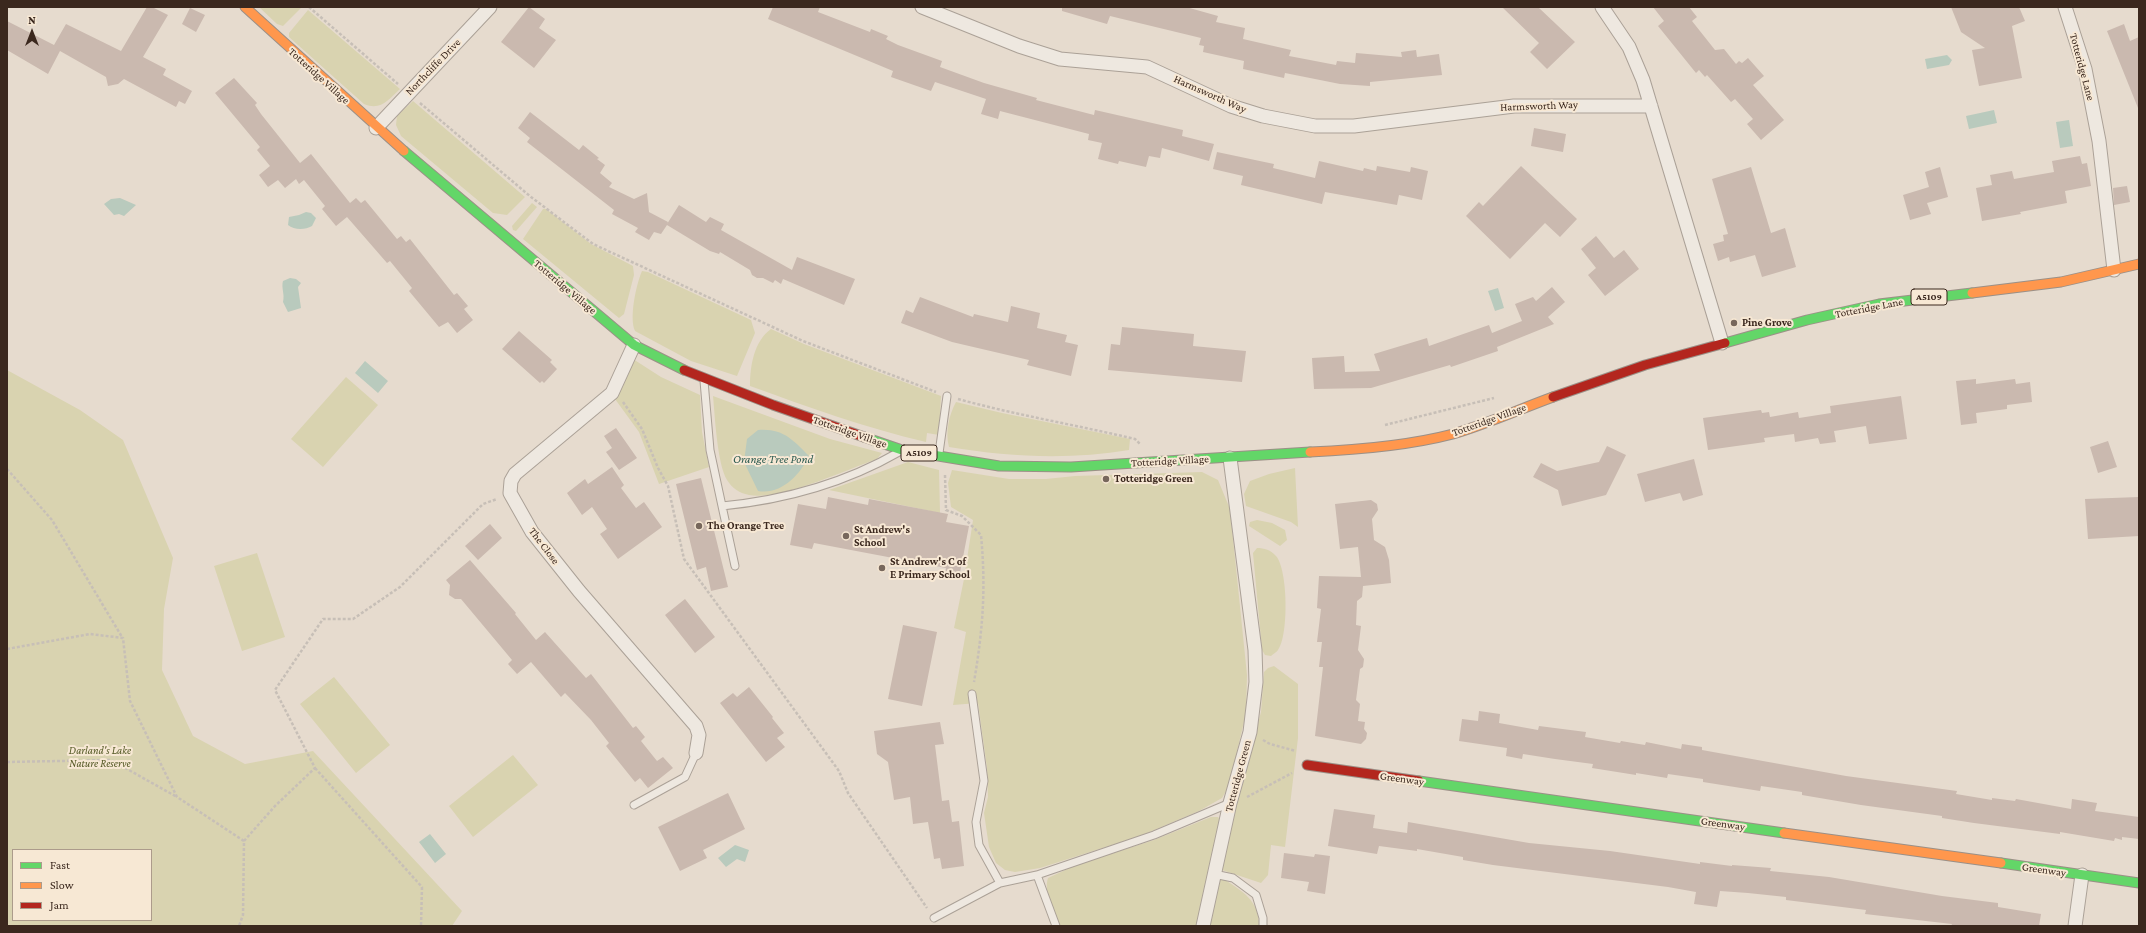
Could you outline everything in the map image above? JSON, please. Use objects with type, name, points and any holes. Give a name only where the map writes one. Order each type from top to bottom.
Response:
[{"type":"main road","name":"Totteridge Village","points":[[245,7],[376,128],[634,345],[674,366],[772,405],[902,450],[999,466],[1032,467],[1230,458],[1404,444],[1452,434],[1493,421],[1525,407],[1592,382],[1645,364],[1722,343]]},
{"type":"main road","name":"Totteridge Lane","points":[[1722,343],[1879,304],[2061,282],[2139,264]]},
{"type":"main road","name":"Greenway","points":[[1307,765],[2139,883]]},
{"type":"street","name":"Northcliffe Drive","points":[[376,128],[490,7]]},
{"type":"street","name":"Harmsworth Way","points":[[922,7],[1019,46],[1060,59],[1148,67],[1231,106],[1263,116],[1315,126],[1354,126],[1514,106],[1651,106]]},
{"type":"street","points":[[1602,7],[1629,47],[1643,80],[1722,343]]},
{"type":"street","name":"Totteridge Lane","points":[[2065,7],[2085,69],[2099,141],[2114,270]]},
{"type":"street","points":[[510,493],[511,481],[515,474],[614,390],[634,345]]},
{"type":"street","name":"Totteridge Green","points":[[1203,926],[1229,805],[1250,732],[1256,682],[1255,650],[1230,458]]},
{"type":"street","name":"The Close","points":[[510,493],[532,532],[579,592],[696,726],[699,734],[696,753]]},
{"type":"street","points":[[2075,926],[2082,875]]},
{"type":"lane","points":[[704,378],[710,450],[735,566]]},
{"type":"lane","points":[[939,456],[947,396]]},
{"type":"lane","points":[[722,506],[771,500],[832,482],[871,468],[902,450]]},
{"type":"lane","points":[[972,694],[984,781],[976,822],[979,845],[1000,883]]},
{"type":"lane","points":[[634,805],[685,777],[696,753]]},
{"type":"lane","points":[[934,918],[1000,883],[1037,875],[1154,835],[1229,805]]},
{"type":"lane","points":[[1214,874],[1233,878],[1256,895],[1263,918],[1263,926]]},
{"type":"lane","points":[[1037,875],[1056,926]]},
{"type":"path","points":[[309,7],[531,197],[593,244],[803,341],[947,396],[1002,411],[1044,418],[1135,439],[1142,446]]},
{"type":"path","points":[[614,390],[642,429],[658,468],[668,486],[684,559],[839,771],[848,793],[934,918]]},
{"type":"path","points":[[1383,426],[1497,397]]},
{"type":"path","points":[[7,469],[52,520],[123,638],[130,701],[177,798]]},
{"type":"path","points":[[945,469],[946,510],[962,516],[982,535],[985,577],[982,638],[972,694]]},
{"type":"path","points":[[421,926],[422,887],[315,768],[275,690],[323,619],[353,619],[400,586],[483,504],[510,493]]},
{"type":"path","points":[[7,649],[90,634],[123,638]]},
{"type":"path","points":[[1229,805],[1307,765],[1308,753],[1270,744],[1250,732]]},
{"type":"path","points":[[7,762],[111,760],[177,798],[244,841]]},
{"type":"path","points":[[239,926],[243,915],[244,841],[275,806],[315,768]]},
{"type":"green space","points":[[259,7],[302,7],[283,26],[277,24]]},
{"type":"green space","points":[[308,10],[400,89],[380,105],[370,106],[364,104],[289,37],[289,33]]},
{"type":"green space","points":[[413,101],[525,197],[507,215],[493,213],[401,136],[396,125],[397,116]]},
{"type":"green space","points":[[532,203],[537,207],[516,231],[513,230],[512,226]]},
{"type":"green space","points":[[543,209],[546,209],[591,244],[633,266],[634,275],[624,314],[619,318],[523,239]]},
{"type":"green space","points":[[642,271],[648,272],[751,320],[755,333],[737,376],[691,361],[635,331],[633,325],[634,301]]},
{"type":"green space","points":[[771,329],[804,344],[941,396],[939,435],[927,433],[926,442],[837,417],[750,386],[754,354],[765,334]]},
{"type":"green space","points":[[633,359],[661,377],[700,395],[702,432],[709,467],[659,484],[639,432],[615,399]]},
{"type":"green space","name":"Darland's Lake Nature Reserve","points":[[7,370],[80,410],[123,440],[173,558],[164,609],[162,670],[193,736],[245,764],[313,751],[462,911],[452,926],[7,926]]},
{"type":"green space","points":[[346,377],[378,405],[323,467],[291,439]]},
{"type":"green space","points":[[713,396],[830,439],[882,453],[877,459],[795,489],[762,496],[745,494],[736,490],[727,480],[721,463]]},
{"type":"green space","name":"Totteridge Green","points":[[956,402],[1130,439],[1129,450],[1084,455],[1039,456],[994,453],[949,447],[947,435],[948,424],[951,412]]},
{"type":"green space","points":[[908,462],[939,470],[940,513],[829,490]]},
{"type":"green space","points":[[1295,468],[1298,527],[1291,522],[1246,506],[1244,494],[1250,481],[1269,474]]},
{"type":"green space","name":"Totteridge Green","points":[[952,470],[1009,479],[1046,479],[1075,476],[1202,472],[1218,480],[1230,509],[1247,675],[1246,713],[1229,786],[1222,798],[1199,811],[1140,836],[1040,868],[1015,872],[1005,870],[996,863],[989,847],[984,813],[988,797],[987,768],[978,703],[953,705],[966,632],[954,628],[964,579],[973,520],[951,507],[948,483]]},
{"type":"green space","points":[[1257,520],[1272,523],[1285,530],[1287,540],[1280,546],[1249,526],[1250,522]]},
{"type":"green space","points":[[1257,548],[1262,548],[1272,552],[1276,556],[1280,563],[1285,588],[1286,603],[1282,642],[1277,652],[1271,656],[1265,655],[1262,650],[1253,553]]},
{"type":"green space","points":[[257,553],[285,637],[242,651],[214,566]]},
{"type":"green space","points":[[1274,666],[1298,684],[1298,738],[1285,847],[1271,845],[1268,875],[1261,883],[1219,869],[1261,712],[1264,672],[1268,668]]},
{"type":"green space","points":[[334,677],[390,745],[356,773],[300,704]]},
{"type":"green space","points":[[513,755],[538,785],[473,837],[449,806]]},
{"type":"green space","points":[[1211,817],[1218,817],[1221,821],[1198,926],[1060,926],[1048,896],[1048,878],[1076,865],[1154,840]]},
{"type":"green space","points":[[1224,879],[1243,893],[1253,903],[1258,917],[1259,926],[1209,926],[1218,880]]},
{"type":"water","points":[[1947,55],[1952,60],[1949,65],[1927,69],[1925,59]]},
{"type":"water","points":[[1994,110],[1997,123],[1969,129],[1966,116]]},
{"type":"water","points":[[2069,120],[2073,146],[2060,148],[2056,122]]},
{"type":"water","points":[[120,198],[136,205],[124,216],[119,214],[114,215],[104,204],[111,199]]},
{"type":"water","points":[[306,212],[311,213],[316,218],[312,226],[300,229],[293,228],[288,225],[289,217]]},
{"type":"water","points":[[290,278],[296,279],[301,283],[298,287],[301,308],[288,312],[283,302],[283,281]]},
{"type":"water","points":[[1498,288],[1504,308],[1495,311],[1488,291]]},
{"type":"water","points":[[365,361],[388,381],[378,393],[355,373]]},
{"type":"water","name":"Orange Tree Pond","points":[[758,430],[774,431],[787,436],[809,456],[800,470],[789,482],[774,490],[758,491],[744,462],[747,439]]},
{"type":"water","points":[[430,834],[446,854],[435,863],[419,842]]},
{"type":"water","points":[[735,845],[749,850],[745,862],[737,859],[726,867],[718,858]]},
{"type":"building","points":[[147,7],[152,7],[168,15],[143,57],[166,69],[163,75],[192,91],[185,104],[179,101],[176,107],[124,79],[118,84],[108,86],[106,77],[60,51],[48,74],[7,50],[7,21],[54,45],[66,24],[121,51]]},
{"type":"building","points":[[529,7],[545,19],[539,28],[556,40],[534,68],[501,42]]},
{"type":"building","points":[[773,7],[820,7],[818,12],[870,32],[871,29],[888,36],[886,39],[898,45],[942,61],[940,67],[984,83],[1037,98],[1036,100],[1094,115],[1095,110],[1183,130],[1182,136],[1214,144],[1209,161],[1162,148],[1160,158],[1149,156],[1146,167],[1119,161],[1118,164],[1098,159],[1102,143],[1088,140],[1089,134],[1000,111],[998,119],[981,114],[986,99],[935,82],[931,91],[891,77],[893,71],[768,19]]},
{"type":"building","points":[[1062,7],[1186,7],[1218,16],[1216,22],[1245,28],[1243,39],[1291,50],[1289,56],[1336,65],[1337,61],[1355,63],[1356,53],[1402,57],[1401,52],[1416,50],[1417,57],[1439,54],[1442,75],[1370,82],[1370,86],[1340,84],[1285,73],[1284,78],[1243,69],[1244,61],[1203,52],[1204,46],[1199,45],[1201,38],[1110,16],[1107,24],[1062,11]]},
{"type":"building","points":[[1502,7],[1538,7],[1575,42],[1547,69],[1530,52],[1539,43]]},
{"type":"building","points":[[1653,7],[1689,7],[1697,17],[1692,21],[1715,50],[1724,49],[1736,64],[1739,61],[1742,63],[1748,58],[1764,76],[1753,85],[1784,120],[1761,140],[1747,124],[1753,119],[1735,99],[1731,102],[1707,75],[1705,77],[1699,70],[1696,73],[1658,26],[1664,21]]},
{"type":"building","points":[[1951,7],[2019,7],[2025,21],[2012,26],[2022,78],[1979,86],[1972,50],[1985,48],[1961,32]]},
{"type":"building","points":[[190,8],[205,15],[196,32],[182,24]]},
{"type":"building","points":[[2124,24],[2130,41],[2139,37],[2138,108],[2107,31]]},
{"type":"building","points":[[234,78],[257,103],[255,105],[261,114],[300,163],[311,154],[350,203],[356,198],[361,203],[365,200],[397,239],[401,236],[406,242],[410,239],[454,295],[457,293],[468,306],[464,309],[473,320],[457,333],[448,322],[439,327],[409,291],[412,288],[390,261],[387,263],[347,217],[336,226],[322,209],[325,206],[304,180],[299,184],[296,179],[285,188],[278,180],[268,187],[259,175],[270,166],[257,150],[260,147],[215,93]]},
{"type":"building","points":[[530,112],[579,150],[583,145],[599,158],[597,159],[605,165],[600,173],[612,183],[609,187],[634,199],[647,193],[649,212],[668,222],[667,224],[679,205],[706,222],[710,217],[724,224],[721,230],[792,270],[797,257],[855,279],[844,305],[783,279],[781,284],[775,280],[773,283],[763,278],[757,278],[752,275],[750,270],[720,252],[719,254],[710,251],[667,225],[661,234],[654,232],[649,240],[635,232],[638,228],[612,214],[614,210],[527,142],[530,138],[518,128]]},
{"type":"building","points":[[1534,128],[1566,134],[1563,152],[1531,146]]},
{"type":"building","points":[[1217,152],[1274,164],[1273,168],[1315,178],[1319,161],[1363,171],[1364,168],[1376,171],[1377,166],[1410,172],[1411,167],[1428,171],[1422,200],[1399,195],[1397,205],[1325,192],[1322,204],[1241,185],[1243,176],[1213,169]]},
{"type":"building","points":[[2080,156],[2082,164],[2087,163],[2091,186],[2065,191],[2067,203],[2020,212],[2021,214],[1982,221],[1976,188],[1992,185],[1990,175],[2012,171],[2014,179],[2054,172],[2052,161]]},
{"type":"building","points":[[1521,166],[1577,219],[1560,237],[1545,223],[1510,259],[1466,216],[1479,202],[1483,206]]},
{"type":"building","points":[[1751,167],[1771,233],[1785,228],[1796,267],[1762,277],[1755,255],[1730,262],[1729,257],[1718,261],[1713,244],[1724,241],[1723,235],[1728,234],[1712,179]]},
{"type":"building","points":[[1940,167],[1948,197],[1927,203],[1931,214],[1910,220],[1903,195],[1929,187],[1925,172]]},
{"type":"building","points":[[2127,186],[2130,202],[2114,205],[2113,188]]},
{"type":"building","points":[[1596,236],[1614,258],[1624,250],[1639,269],[1605,296],[1588,275],[1596,268],[1581,249]]},
{"type":"building","points":[[1552,287],[1565,302],[1548,317],[1554,324],[1497,347],[1498,351],[1451,367],[1450,365],[1371,388],[1314,389],[1312,358],[1344,356],[1345,372],[1380,371],[1374,354],[1427,338],[1429,346],[1489,325],[1492,333],[1522,321],[1515,304],[1533,297],[1536,301]]},
{"type":"building","points":[[920,297],[973,317],[974,314],[1008,322],[1011,306],[1040,313],[1037,328],[1067,335],[1065,342],[1078,345],[1071,376],[1027,365],[1029,360],[952,342],[901,323],[906,310],[913,313]]},
{"type":"building","points":[[1122,327],[1194,334],[1193,346],[1246,351],[1242,382],[1108,370],[1111,344],[1120,345]]},
{"type":"building","points":[[519,331],[552,360],[550,362],[557,369],[544,383],[542,381],[540,383],[502,349]]},
{"type":"building","points":[[1976,379],[1976,384],[2015,379],[2016,384],[2030,382],[2032,402],[2007,405],[2007,409],[1976,413],[1977,423],[1961,425],[1956,381]]},
{"type":"building","points":[[1901,396],[1907,439],[1869,444],[1866,426],[1834,431],[1836,442],[1820,444],[1818,438],[1795,442],[1794,434],[1764,438],[1765,442],[1708,450],[1703,418],[1761,410],[1762,413],[1769,412],[1770,417],[1798,412],[1799,418],[1831,413],[1830,406]]},
{"type":"building","points":[[616,428],[637,458],[619,470],[606,452],[612,448],[604,436]]},
{"type":"building","points":[[2108,441],[2117,467],[2098,473],[2090,447]]},
{"type":"building","points":[[1607,446],[1626,455],[1606,495],[1562,506],[1558,490],[1533,477],[1541,463],[1557,471],[1599,462]]},
{"type":"building","points":[[1694,459],[1703,495],[1683,501],[1680,493],[1645,502],[1637,474]]},
{"type":"building","points":[[612,467],[624,485],[621,488],[636,508],[644,502],[662,527],[618,559],[600,534],[607,529],[592,507],[582,515],[567,493],[585,479],[588,484]]},
{"type":"building","name":"The Orange Tree","points":[[701,478],[728,587],[711,591],[706,567],[697,570],[676,484]]},
{"type":"building","name":"St Andrew's School","points":[[828,497],[868,505],[869,499],[948,514],[946,522],[969,526],[959,578],[945,575],[946,568],[814,543],[812,549],[790,545],[798,504],[826,509]]},
{"type":"building","points":[[2139,497],[2139,536],[2088,539],[2085,499]]},
{"type":"building","points":[[1371,500],[1377,504],[1378,510],[1372,519],[1374,540],[1385,547],[1389,560],[1391,583],[1363,586],[1362,597],[1357,601],[1356,625],[1361,626],[1358,650],[1364,659],[1363,667],[1360,669],[1356,700],[1360,704],[1358,721],[1365,722],[1364,729],[1367,733],[1366,739],[1361,744],[1315,736],[1323,667],[1319,667],[1322,642],[1317,642],[1321,609],[1317,608],[1319,576],[1361,577],[1358,547],[1340,549],[1335,504]]},
{"type":"building","points":[[490,524],[502,538],[478,560],[465,546]]},
{"type":"building","points":[[470,560],[516,613],[515,614],[536,640],[545,632],[586,678],[591,674],[633,728],[636,726],[645,737],[641,741],[657,761],[663,757],[673,768],[648,788],[640,778],[635,782],[606,746],[609,743],[591,720],[565,693],[561,697],[531,662],[517,674],[508,664],[512,660],[461,599],[455,599],[449,595],[450,585],[446,580]]},
{"type":"building","points":[[685,599],[715,637],[695,653],[665,615]]},
{"type":"building","points":[[903,625],[937,632],[922,706],[888,699]]},
{"type":"building","points":[[749,687],[784,733],[777,738],[785,747],[766,762],[720,703],[733,693],[737,697]]},
{"type":"building","points":[[1479,711],[1500,714],[1499,723],[1538,730],[1539,726],[1586,732],[1585,737],[1620,743],[1621,741],[1645,745],[1646,742],[1681,749],[1682,744],[1702,747],[1702,750],[1846,776],[1957,791],[1956,794],[1992,800],[1992,798],[2015,801],[2016,799],[2071,809],[2072,799],[2097,803],[2095,811],[2139,817],[2139,839],[2122,837],[2122,840],[2115,838],[2114,841],[2060,832],[2060,834],[1974,823],[1942,818],[1942,816],[1802,795],[1802,792],[1761,786],[1760,791],[1703,782],[1703,779],[1668,774],[1667,778],[1636,773],[1636,775],[1592,768],[1593,764],[1523,754],[1522,759],[1506,756],[1507,748],[1459,741],[1462,719],[1478,721]]},
{"type":"building","points":[[940,722],[944,744],[935,745],[942,801],[949,800],[952,822],[959,821],[964,866],[942,869],[940,858],[934,859],[928,822],[913,824],[910,797],[894,800],[888,762],[877,754],[874,731]]},
{"type":"building","points":[[728,793],[745,829],[703,850],[707,858],[680,871],[658,827]]},
{"type":"building","points":[[1334,809],[1375,815],[1373,828],[1407,833],[1408,822],[1529,843],[1610,851],[1700,864],[1700,862],[1732,866],[1771,868],[1770,871],[1829,877],[1942,896],[1998,903],[1998,907],[2041,914],[2039,926],[1951,926],[1952,924],[1865,914],[1866,910],[1786,900],[1786,897],[1748,893],[1720,891],[1717,907],[1694,904],[1696,892],[1668,887],[1493,865],[1463,860],[1463,857],[1417,849],[1417,851],[1379,846],[1377,854],[1328,846]]},
{"type":"building","points":[[1284,853],[1314,857],[1315,854],[1330,856],[1325,894],[1307,891],[1309,882],[1281,878]]},
{"type":"traffic: fast","points":[[404,151],[634,345],[684,370]]},
{"type":"traffic: fast","points":[[1725,343],[1807,320],[1879,304],[1972,293]]},
{"type":"traffic: fast","points":[[864,437],[902,450],[999,466],[1071,467],[1310,452]]},
{"type":"traffic: fast","points":[[1419,781],[1784,833]]},
{"type":"traffic: fast","points":[[2001,863],[2139,883]]},
{"type":"traffic: slow","points":[[245,7],[404,151]]},
{"type":"traffic: slow","points":[[1972,293],[2061,282],[2139,264]]},
{"type":"traffic: slow","points":[[1310,452],[1382,447],[1436,438],[1478,426],[1553,397]]},
{"type":"traffic: slow","points":[[1784,833],[2001,863]]},
{"type":"traffic: jam","points":[[1553,397],[1645,365],[1725,343]]},
{"type":"traffic: jam","points":[[684,370],[773,405],[864,437]]},
{"type":"traffic: jam","points":[[1307,765],[1419,781]]},
{"type":"place","name":"Pine Grove","points":[[1734,323]]},
{"type":"place","name":"Totteridge Green","points":[[1106,479]]},
{"type":"place","name":"The Orange Tree","points":[[699,526]]},
{"type":"place","name":"St Andrew's School","points":[[846,536]]},
{"type":"place","name":"St Andrew's C of E Primary School","points":[[882,568]]}]
